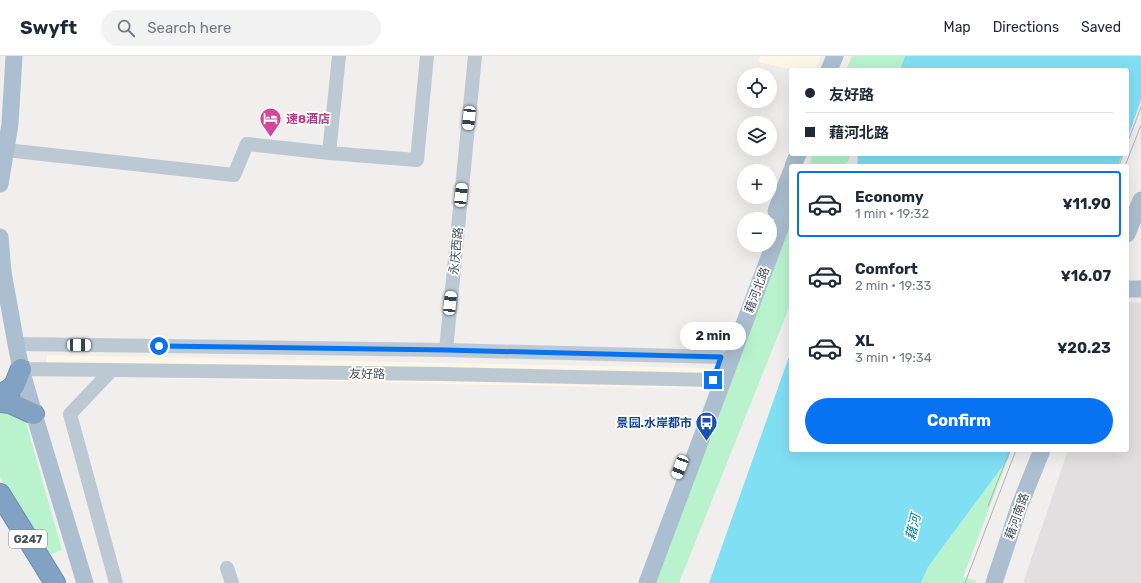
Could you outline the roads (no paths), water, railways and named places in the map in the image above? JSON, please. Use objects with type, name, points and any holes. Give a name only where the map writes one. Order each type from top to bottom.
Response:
[{"type":"highway","points":[[0,396],[14,386],[21,369]]},
{"type":"highway","points":[[0,402],[10,403],[34,414]]},
{"type":"highway","name":"G247","points":[[0,494],[55,583]]},
{"type":"highway","name":"G247","points":[[0,513],[42,583]]},
{"type":"main road","points":[[0,184],[10,124],[14,56]]},
{"type":"main road","points":[[830,68],[834,56]]},
{"type":"main road","points":[[841,68],[845,56]]},
{"type":"main road","points":[[776,212],[789,177]]},
{"type":"main road","points":[[1129,229],[1141,200]]},
{"type":"main road","name":"藉河北路","points":[[647,583],[789,204]]},
{"type":"main road","points":[[0,238],[3,272],[21,369],[85,583]]},
{"type":"main road","name":"藉河北路","points":[[637,583],[760,252]]},
{"type":"main road","points":[[1129,289],[1141,289]]},
{"type":"main road","name":"藉河南路","points":[[994,583],[1019,507],[1041,452]]},
{"type":"street","points":[[328,153],[339,56]]},
{"type":"street","points":[[6,150],[234,175],[247,144],[328,153],[417,160],[427,56]]},
{"type":"street","name":"永庆西路","points":[[446,350],[475,56]]},
{"type":"street","name":"友好路","points":[[16,344],[446,350],[721,357]]},
{"type":"street","name":"友好路","points":[[21,369],[713,380]]},
{"type":"street","points":[[111,371],[70,414],[116,583]]},
{"type":"street","points":[[227,568],[232,583]]},
{"type":"water","points":[[905,56],[1141,56],[1141,100],[1129,134],[1129,68],[901,68]]},
{"type":"water","points":[[858,156],[1121,156],[1119,164],[857,164]]},
{"type":"water","name":"藉河","points":[[789,357],[789,452],[1010,452],[1008,459],[928,567],[921,583],[709,583]]},
{"type":"tram line","points":[[1129,139],[1141,107]]},
{"type":"tram line","points":[[1129,156],[1141,125]]},
{"type":"tram line","points":[[1120,164],[1122,156]]},
{"type":"tram line","points":[[1126,164],[1129,156]]},
{"type":"tram line","points":[[988,506],[1009,452]]},
{"type":"tram line","points":[[965,583],[1015,452]]},
{"type":"place","name":"速8酒店","points":[[271,138]]},
{"type":"place","name":"景园.水岸都市","points":[[707,442]]}]
